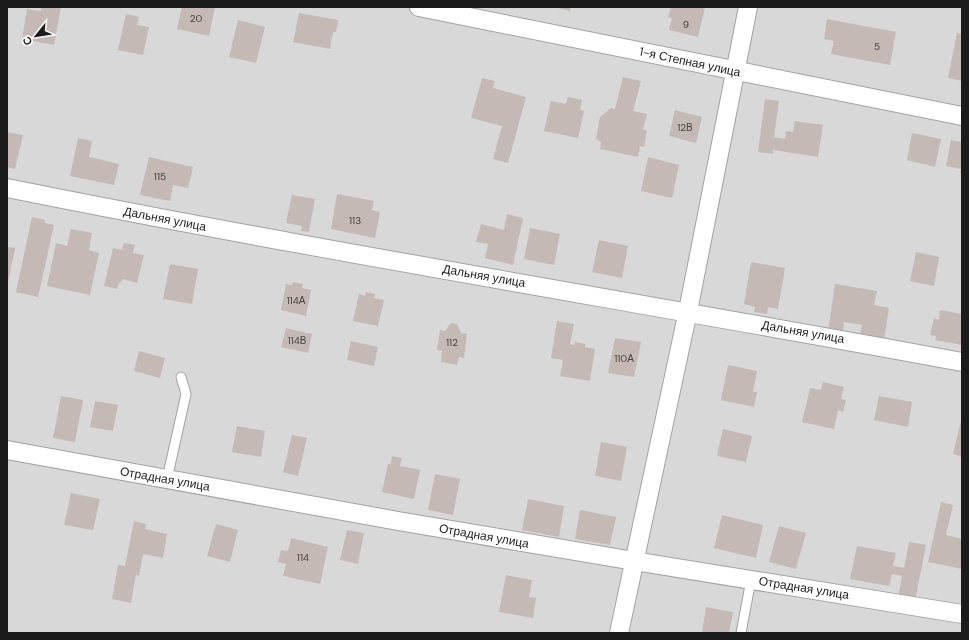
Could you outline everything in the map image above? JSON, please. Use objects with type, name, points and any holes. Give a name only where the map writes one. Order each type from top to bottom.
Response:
[{"type":"street","name":"1-я Степная улица","points":[[419,7],[734,72],[962,116]]},
{"type":"street","points":[[620,633],[688,311],[748,7]]},
{"type":"street","name":"Дальняя улица","points":[[7,188],[178,222],[688,311],[962,362]]},
{"type":"street","name":"Отрадная улица","points":[[7,450],[634,561],[962,614]]},
{"type":"lane","points":[[167,479],[186,394],[181,377]]},
{"type":"lane","points":[[741,633],[751,580]]},
{"type":"shaded area","points":[[7,7],[962,7],[962,633],[7,633]]},
{"type":"building","points":[[41,7],[61,7],[54,45],[22,39],[27,9],[41,11]]},
{"type":"building","points":[[182,7],[215,7],[209,36],[177,29]]},
{"type":"building","points":[[554,7],[571,7],[570,11]]},
{"type":"building","points":[[671,7],[705,7],[698,37],[669,30],[672,18],[668,17]]},
{"type":"building","points":[[299,13],[338,20],[336,32],[333,32],[330,49],[293,42]]},
{"type":"building","points":[[126,14],[139,17],[137,25],[149,27],[143,55],[118,50]]},
{"type":"building","points":[[827,19],[896,32],[890,65],[831,54],[834,41],[824,39]]},
{"type":"building","points":[[238,20],[265,27],[256,63],[229,57]]},
{"type":"building","points":[[957,33],[962,34],[962,81],[948,78]]},
{"type":"building","points":[[623,77],[641,81],[633,111],[647,114],[643,129],[647,131],[644,147],[640,146],[638,157],[600,149],[601,142],[596,139],[600,117],[611,108],[615,109]]},
{"type":"building","points":[[482,78],[495,81],[493,88],[526,97],[508,163],[493,159],[502,126],[471,118]]},
{"type":"building","points":[[568,97],[582,100],[580,110],[584,111],[578,138],[544,131],[551,101],[566,104]]},
{"type":"building","points":[[765,99],[779,101],[774,137],[785,139],[786,131],[793,132],[795,121],[823,125],[818,157],[773,150],[773,154],[758,152]]},
{"type":"building","points":[[675,110],[702,117],[696,143],[669,136]]},
{"type":"building","points":[[7,132],[23,135],[15,169],[7,167]]},
{"type":"building","points":[[912,133],[941,139],[935,167],[907,160]]},
{"type":"building","points":[[78,138],[92,141],[89,157],[119,164],[114,185],[70,176]]},
{"type":"building","points":[[951,140],[962,142],[962,173],[960,173],[961,169],[946,166]]},
{"type":"building","points":[[149,157],[193,167],[188,188],[173,185],[170,201],[140,195]]},
{"type":"building","points":[[648,157],[679,165],[672,198],[641,191]]},
{"type":"building","points":[[337,194],[374,201],[372,210],[380,212],[375,238],[331,229]]},
{"type":"building","points":[[292,195],[315,199],[309,232],[301,231],[302,226],[286,223]]},
{"type":"building","points":[[507,214],[523,218],[513,265],[485,258],[488,244],[476,242],[481,224],[504,230]]},
{"type":"building","points":[[32,217],[45,220],[45,223],[54,225],[38,297],[16,292]]},
{"type":"building","points":[[530,228],[560,234],[554,265],[524,259]]},
{"type":"building","points":[[71,229],[92,233],[89,250],[99,253],[90,295],[47,286],[56,243],[67,246]]},
{"type":"building","points":[[599,240],[628,246],[622,278],[592,272]]},
{"type":"building","points":[[124,243],[135,245],[133,253],[144,255],[137,283],[123,279],[118,285],[117,289],[104,286],[113,248],[122,250]]},
{"type":"building","points":[[7,247],[15,248],[8,282],[7,282]]},
{"type":"building","points":[[916,252],[939,257],[934,286],[910,281]]},
{"type":"building","points":[[751,262],[785,268],[778,309],[768,307],[767,314],[754,312],[755,307],[744,304]]},
{"type":"building","points":[[170,264],[198,269],[192,304],[163,299]]},
{"type":"building","points":[[293,282],[303,284],[302,288],[311,290],[306,316],[281,310],[286,284],[292,285]]},
{"type":"building","points":[[835,284],[877,291],[874,305],[889,308],[884,340],[860,336],[862,325],[844,322],[843,333],[828,331]]},
{"type":"building","points":[[366,292],[375,294],[374,298],[384,300],[378,326],[353,321],[359,294],[365,296]]},
{"type":"building","points":[[940,310],[962,314],[962,345],[935,340],[936,336],[930,335],[934,318],[939,320]]},
{"type":"building","points":[[557,321],[574,324],[570,344],[574,345],[575,342],[585,344],[585,347],[595,349],[590,381],[560,376],[563,360],[551,358]]},
{"type":"building","points":[[451,323],[457,324],[461,333],[467,334],[464,358],[459,357],[457,365],[441,362],[442,351],[437,350],[440,330],[445,331]]},
{"type":"building","points":[[286,328],[312,334],[308,353],[281,347]]},
{"type":"building","points":[[615,338],[641,342],[634,377],[608,373]]},
{"type":"building","points":[[351,341],[378,347],[374,366],[347,360]]},
{"type":"building","points":[[139,351],[165,358],[160,378],[134,371]]},
{"type":"building","points":[[728,365],[757,371],[753,392],[757,392],[754,407],[721,400]]},
{"type":"building","points":[[823,382],[844,387],[841,399],[846,400],[843,412],[838,410],[834,429],[802,422],[810,388],[821,390]]},
{"type":"building","points":[[61,396],[83,400],[75,442],[53,438]]},
{"type":"building","points":[[879,396],[912,402],[908,427],[874,420]]},
{"type":"building","points":[[95,401],[118,405],[113,431],[90,427]]},
{"type":"building","points":[[962,421],[962,457],[953,454]]},
{"type":"building","points":[[237,426],[265,431],[261,457],[232,452]]},
{"type":"building","points":[[723,429],[752,436],[746,462],[717,456]]},
{"type":"building","points":[[292,435],[307,438],[298,476],[283,472]]},
{"type":"building","points":[[601,442],[627,447],[621,481],[595,476]]},
{"type":"building","points":[[392,456],[402,458],[400,466],[420,470],[414,499],[382,492],[388,464],[391,464]]},
{"type":"building","points":[[435,474],[460,479],[453,515],[428,510]]},
{"type":"building","points":[[71,493],[100,499],[93,530],[64,525]]},
{"type":"building","points":[[528,499],[564,506],[559,537],[522,530]]},
{"type":"building","points":[[941,502],[953,505],[946,535],[962,539],[962,569],[928,562]]},
{"type":"building","points":[[580,510],[616,517],[610,545],[575,539]]},
{"type":"building","points":[[722,515],[763,525],[756,558],[714,548]]},
{"type":"building","points":[[134,521],[146,524],[145,529],[167,534],[163,558],[143,554],[139,576],[136,575],[131,603],[112,599],[118,565],[125,566]]},
{"type":"building","points":[[216,524],[238,530],[230,562],[207,556]]},
{"type":"building","points":[[779,526],[806,533],[796,569],[769,562]]},
{"type":"building","points":[[347,530],[364,533],[358,564],[340,560]]},
{"type":"building","points":[[291,538],[328,547],[320,584],[283,576],[286,564],[278,562],[281,550],[288,551]]},
{"type":"building","points":[[909,542],[926,545],[915,601],[898,598],[902,576],[892,574],[889,586],[850,579],[857,546],[896,553],[893,566],[904,568]]},
{"type":"building","points":[[506,575],[532,580],[529,597],[536,598],[533,618],[499,612]]},
{"type":"building","points":[[706,607],[733,612],[729,633],[702,633]]}]
